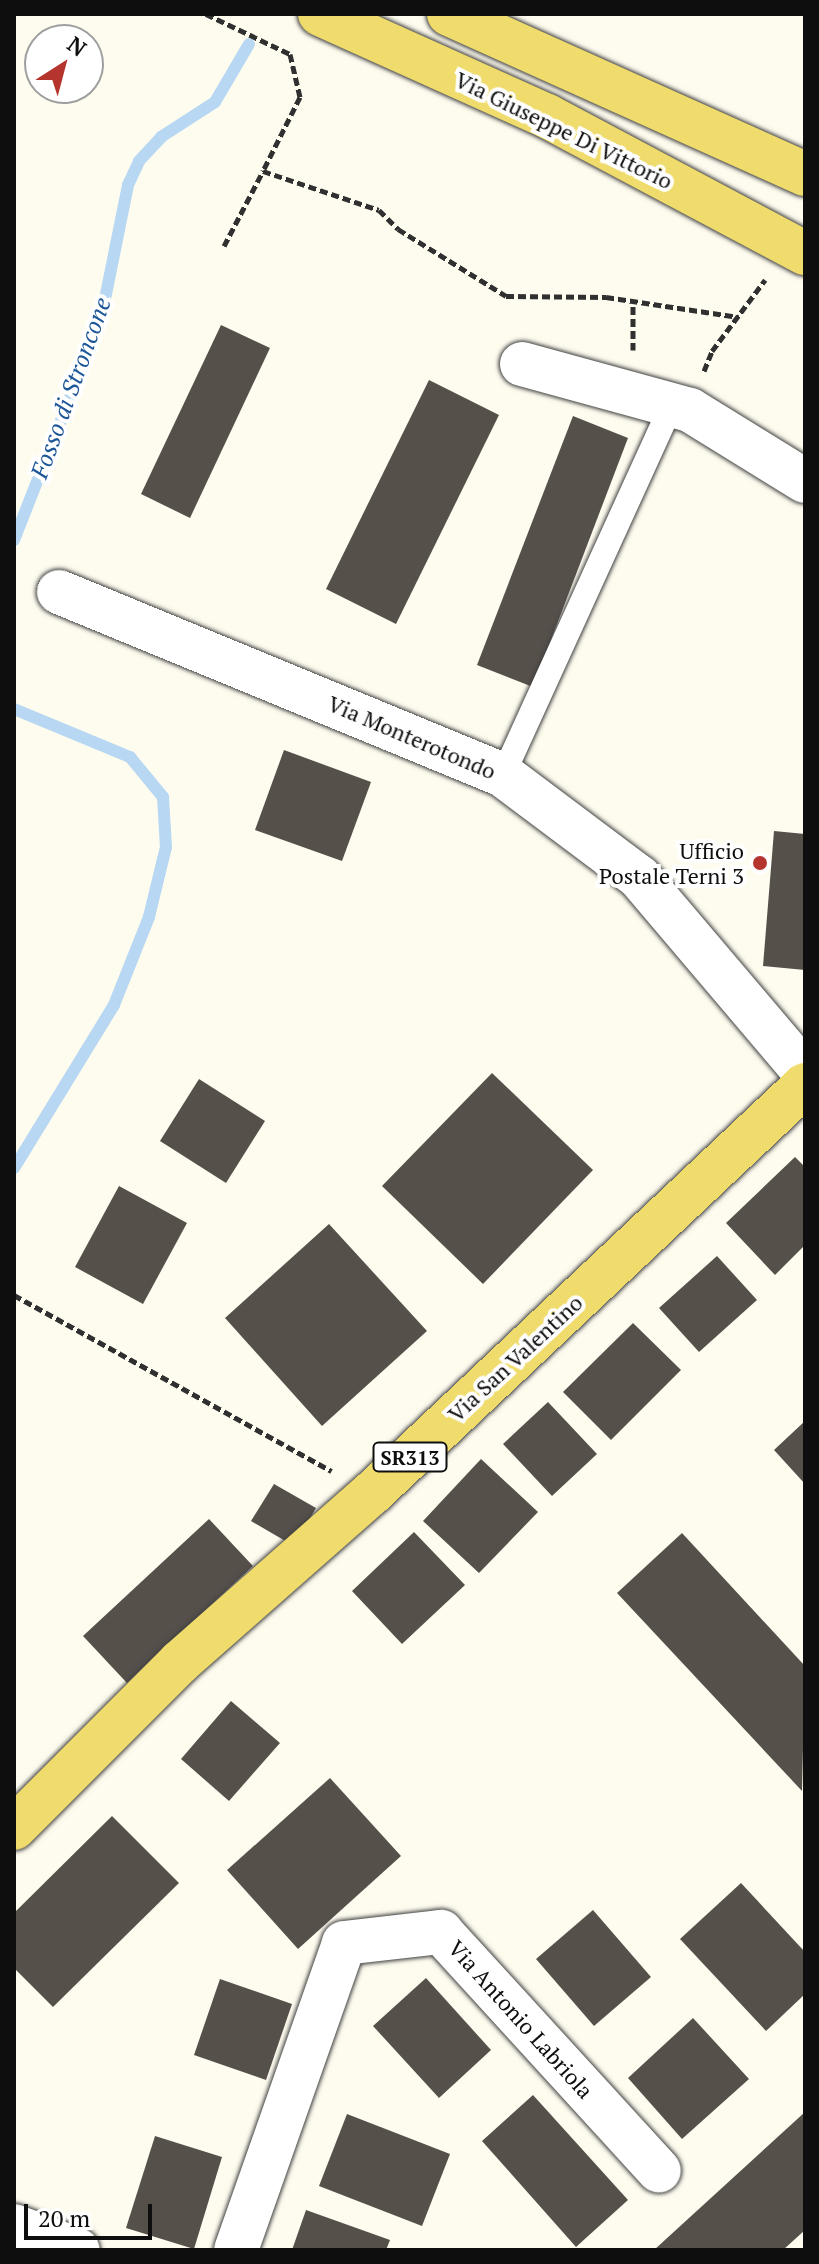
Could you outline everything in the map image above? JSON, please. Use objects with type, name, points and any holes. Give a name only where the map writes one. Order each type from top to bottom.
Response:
[{"type":"main road","name":"Via Giuseppe Di Vittorio","points":[[320,14],[547,116],[800,257]]},
{"type":"main road","points":[[449,14],[805,174]]},
{"type":"main road","name":"Via San Valentino","points":[[14,1828],[180,1662],[372,1493],[805,1085]]},
{"type":"street","points":[[522,364],[680,408],[805,481]]},
{"type":"street","name":"Via Monterotondo","points":[[59,592],[503,775],[639,877],[805,1073]]},
{"type":"street","name":"Via Antonio Labriola","points":[[236,2250],[344,1943],[441,1932],[659,2171]]},
{"type":"street","points":[[14,2226],[78,2250]]},
{"type":"lane","points":[[503,775],[680,408]]},
{"type":"path","points":[[206,14],[290,54],[300,97],[224,246]]},
{"type":"path","points":[[263,171],[379,210],[398,229],[506,296],[633,300],[738,317]]},
{"type":"path","points":[[680,408],[712,351],[738,317],[800,257]]},
{"type":"path","points":[[14,1295],[372,1493]]},
{"type":"building","points":[[221,325],[270,348],[190,518],[141,494]]},
{"type":"building","points":[[429,380],[499,415],[396,624],[326,589]]},
{"type":"building","points":[[573,416],[628,438],[533,687],[477,665]]},
{"type":"building","points":[[284,750],[371,782],[342,861],[255,830]]},
{"type":"building","points":[[774,831],[805,834],[805,970],[763,966]]},
{"type":"building","points":[[492,1073],[593,1170],[483,1284],[382,1186]]},
{"type":"building","points":[[199,1079],[265,1121],[226,1183],[160,1141]]},
{"type":"building","points":[[795,1157],[805,1167],[805,1245],[775,1275],[726,1223]]},
{"type":"building","points":[[119,1186],[187,1223],[143,1304],[75,1267]]},
{"type":"building","points":[[329,1224],[427,1331],[322,1426],[225,1318]]},
{"type":"building","points":[[717,1256],[757,1300],[699,1352],[659,1308]]},
{"type":"building","points":[[633,1323],[681,1370],[611,1440],[563,1392]]},
{"type":"building","points":[[548,1402],[597,1454],[552,1496],[503,1444]]},
{"type":"building","points":[[805,1421],[805,1484],[774,1450]]},
{"type":"building","points":[[481,1459],[538,1512],[479,1573],[423,1521]]},
{"type":"building","points":[[274,1484],[316,1508],[294,1546],[251,1521]]},
{"type":"building","points":[[209,1519],[253,1566],[127,1683],[83,1636]]},
{"type":"building","points":[[414,1532],[465,1585],[402,1644],[352,1591]]},
{"type":"building","points":[[682,1533],[805,1666],[802,1791],[617,1593]]},
{"type":"building","points":[[231,1701],[280,1743],[229,1801],[181,1759]]},
{"type":"building","points":[[330,1778],[401,1856],[298,1949],[227,1870]]},
{"type":"building","points":[[112,1816],[179,1883],[53,2007],[14,1968],[14,1913]]},
{"type":"building","points":[[741,1883],[805,1952],[805,1994],[766,2031],[680,1939]]},
{"type":"building","points":[[593,1910],[651,1977],[594,2026],[536,1959]]},
{"type":"building","points":[[426,1978],[491,2050],[439,2098],[373,2026]]},
{"type":"building","points":[[220,1979],[292,2004],[266,2080],[194,2055]]},
{"type":"building","points":[[693,2018],[749,2079],[682,2139],[628,2078]]},
{"type":"building","points":[[533,2095],[628,2200],[576,2247],[482,2141]]},
{"type":"building","points":[[805,2112],[805,2230],[783,2250],[654,2250]]},
{"type":"building","points":[[347,2114],[450,2154],[422,2226],[319,2186]]},
{"type":"building","points":[[155,2136],[222,2157],[194,2249],[126,2228]]},
{"type":"building","points":[[306,2210],[390,2240],[386,2250],[292,2250]]},
{"type":"waterway","name":"Fosso di Stroncone","points":[[14,540],[101,319],[128,185],[139,161],[161,137],[215,102],[249,44]]},
{"type":"waterway","name":"Fosso di Stroncone","points":[[14,709],[130,757],[163,797],[166,847],[149,917],[114,1005],[14,1168]]},
{"type":"place","name":"Ufficio Postale Terni 3","points":[[760,863]]}]
